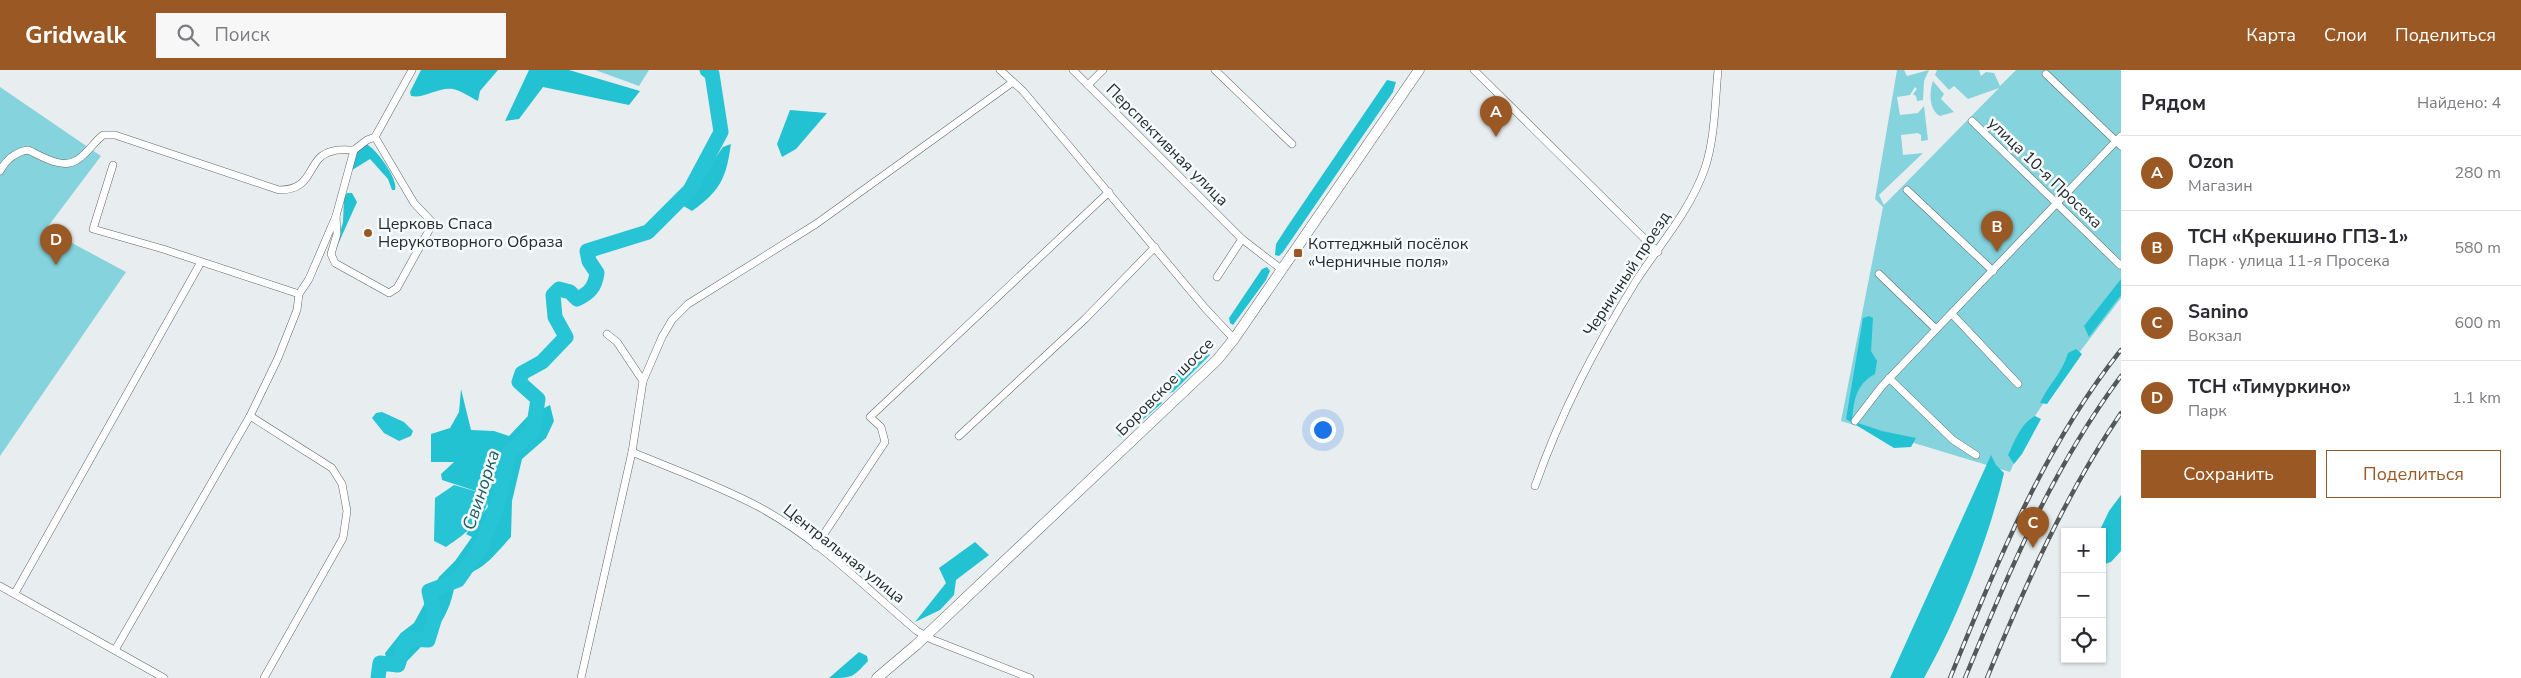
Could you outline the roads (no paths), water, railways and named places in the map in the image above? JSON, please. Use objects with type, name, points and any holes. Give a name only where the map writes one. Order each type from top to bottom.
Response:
[{"type":"main road","name":"Боровское шоссе","points":[[877,678],[926,636],[1195,382],[1234,339],[1419,70]]},
{"type":"street","points":[[115,650],[250,416],[278,358],[297,310],[300,294],[309,279],[336,216],[354,150],[367,140],[375,137],[412,70]]},
{"type":"street","points":[[1000,70],[1013,82],[1109,192],[1205,308],[1234,339]]},
{"type":"street","name":"Перспективная улица","points":[[1073,70],[1242,239],[1281,269]]},
{"type":"street","points":[[1088,85],[1103,70]]},
{"type":"street","points":[[1215,70],[1292,144]]},
{"type":"street","points":[[1474,70],[1658,252]]},
{"type":"street","name":"Черничный проезд","points":[[1535,486],[1551,441],[1598,343],[1643,271],[1658,252],[1690,202],[1708,156],[1718,70]]},
{"type":"street","points":[[1855,421],[1889,378],[2119,141],[2046,74]]},
{"type":"street","points":[[581,678],[632,452],[643,381],[662,337],[672,320],[688,304],[816,224],[1013,82]]},
{"type":"street","name":"улица 10-я Просека","points":[[1972,121],[2120,265]]},
{"type":"street","points":[[0,171],[11,156],[22,150],[28,150],[59,163],[68,164],[77,160],[103,135],[115,135],[279,190],[290,190],[305,182],[312,168],[322,156],[333,150],[354,150]]},
{"type":"street","points":[[336,216],[337,234],[331,254],[333,260],[384,292],[388,293],[396,288],[433,223],[414,202],[375,137]]},
{"type":"street","points":[[113,165],[93,229],[300,294]]},
{"type":"street","points":[[1908,190],[1993,271]]},
{"type":"street","points":[[816,546],[885,442],[881,427],[870,416],[1109,192]]},
{"type":"street","points":[[1217,277],[1242,239]]},
{"type":"street","points":[[959,436],[1085,319],[1155,247]]},
{"type":"street","points":[[15,594],[201,262]]},
{"type":"street","points":[[1879,274],[1936,329]]},
{"type":"street","points":[[1952,314],[2018,384]]},
{"type":"street","points":[[607,334],[616,342],[643,381]]},
{"type":"street","points":[[1889,378],[1953,440],[1976,454]]},
{"type":"street","points":[[250,416],[332,468],[342,484],[347,510],[343,538],[264,678]]},
{"type":"street","name":"Центральная улица","points":[[632,452],[761,508],[816,546],[917,631],[1030,678]]},
{"type":"street","points":[[0,586],[164,678]]},
{"type":"waterway","name":"Свинорка","points":[[378,678],[380,663],[398,665],[406,639],[428,640],[435,617],[429,591],[458,580],[481,547],[499,500],[509,453],[533,431],[538,399],[519,382],[522,373],[542,362],[566,337],[555,317],[553,295],[559,289],[570,292],[577,299],[585,294],[593,286],[597,273],[589,261],[587,251],[648,232],[690,190],[721,132],[712,74],[707,70]]},
{"type":"railway","points":[[1950,678],[2004,550],[2045,467],[2068,426],[2121,350]]},
{"type":"railway","points":[[1965,678],[1998,599],[2053,484],[2096,411],[2121,376]]},
{"type":"railway","points":[[1987,678],[2047,542],[2082,476],[2121,413]]},
{"type":"place","name":"Ozon","points":[[1496,137]]},
{"type":"place","name":"Церковь Спаса Нерукотворного Образа","points":[[368,233]]},
{"type":"place","name":"ТСН «Крекшино ГПЗ-1»","points":[[1997,252]]},
{"type":"place","name":"Коттеджный посёлок «Черничные поля»","points":[[1298,253]]},
{"type":"place","name":"ТСН «Тимуркино»","points":[[56,265]]},
{"type":"place","name":"Sanino","points":[[2033,548]]}]
